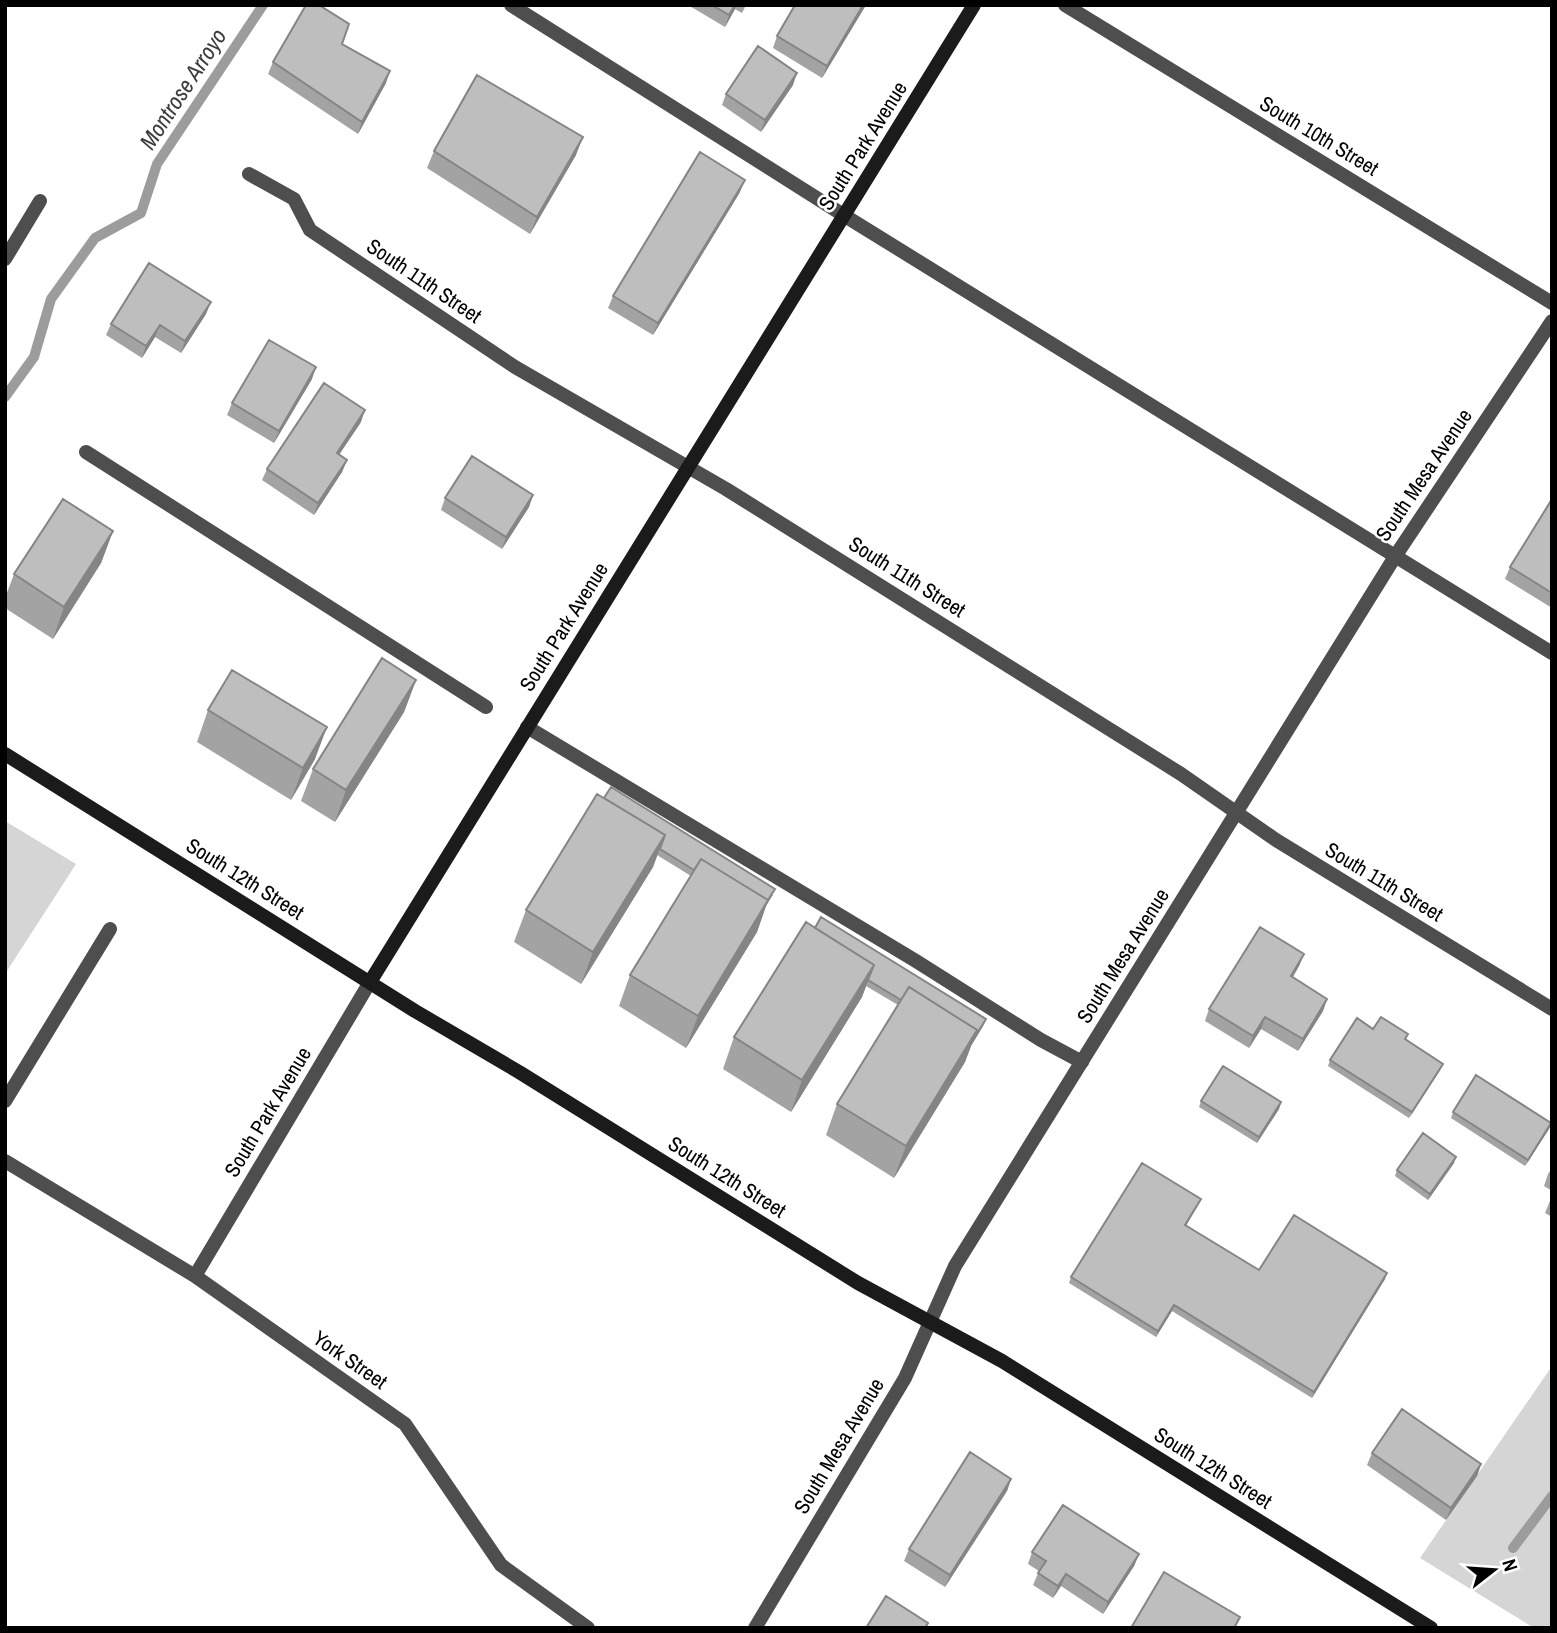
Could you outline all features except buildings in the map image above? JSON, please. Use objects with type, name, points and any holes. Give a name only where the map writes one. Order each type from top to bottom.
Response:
[{"type":"street","points":[[511,5],[845,216],[1552,653]]},
{"type":"street","name":"South Park Avenue","points":[[195,1276],[370,982],[975,5]]},
{"type":"street","name":"South 10th Street","points":[[1065,5],[1552,303]]},
{"type":"street","name":"South 11th Street","points":[[249,174],[294,200],[310,230],[515,367],[688,467],[1181,774],[1236,814],[1552,1009]]},
{"type":"street","points":[[5,259],[40,201]]},
{"type":"street","name":"South Mesa Avenue","points":[[755,1628],[905,1378],[955,1266],[1396,555],[1552,321]]},
{"type":"street","points":[[86,452],[486,707]]},
{"type":"street","points":[[527,727],[916,961],[1041,1040],[1082,1062]]},
{"type":"street","name":"South 12th Street","points":[[5,754],[864,1287],[1014,1368],[1431,1628]]},
{"type":"street","points":[[5,1101],[110,929]]},
{"type":"street","name":"York Street","points":[[5,1161],[195,1276],[405,1424],[501,1565],[588,1628]]},
{"type":"shaded area","points":[[5,821],[76,864],[5,974]]},
{"type":"shaded area","points":[[1552,1366],[1552,1628],[1534,1628],[1420,1558]]},
{"type":"waterway","name":"Montrose Arroyo","points":[[5,397],[34,357],[51,299],[95,238],[141,213],[157,164],[263,5]]},
{"type":"waterway","points":[[1513,1548],[1552,1496]]}]
